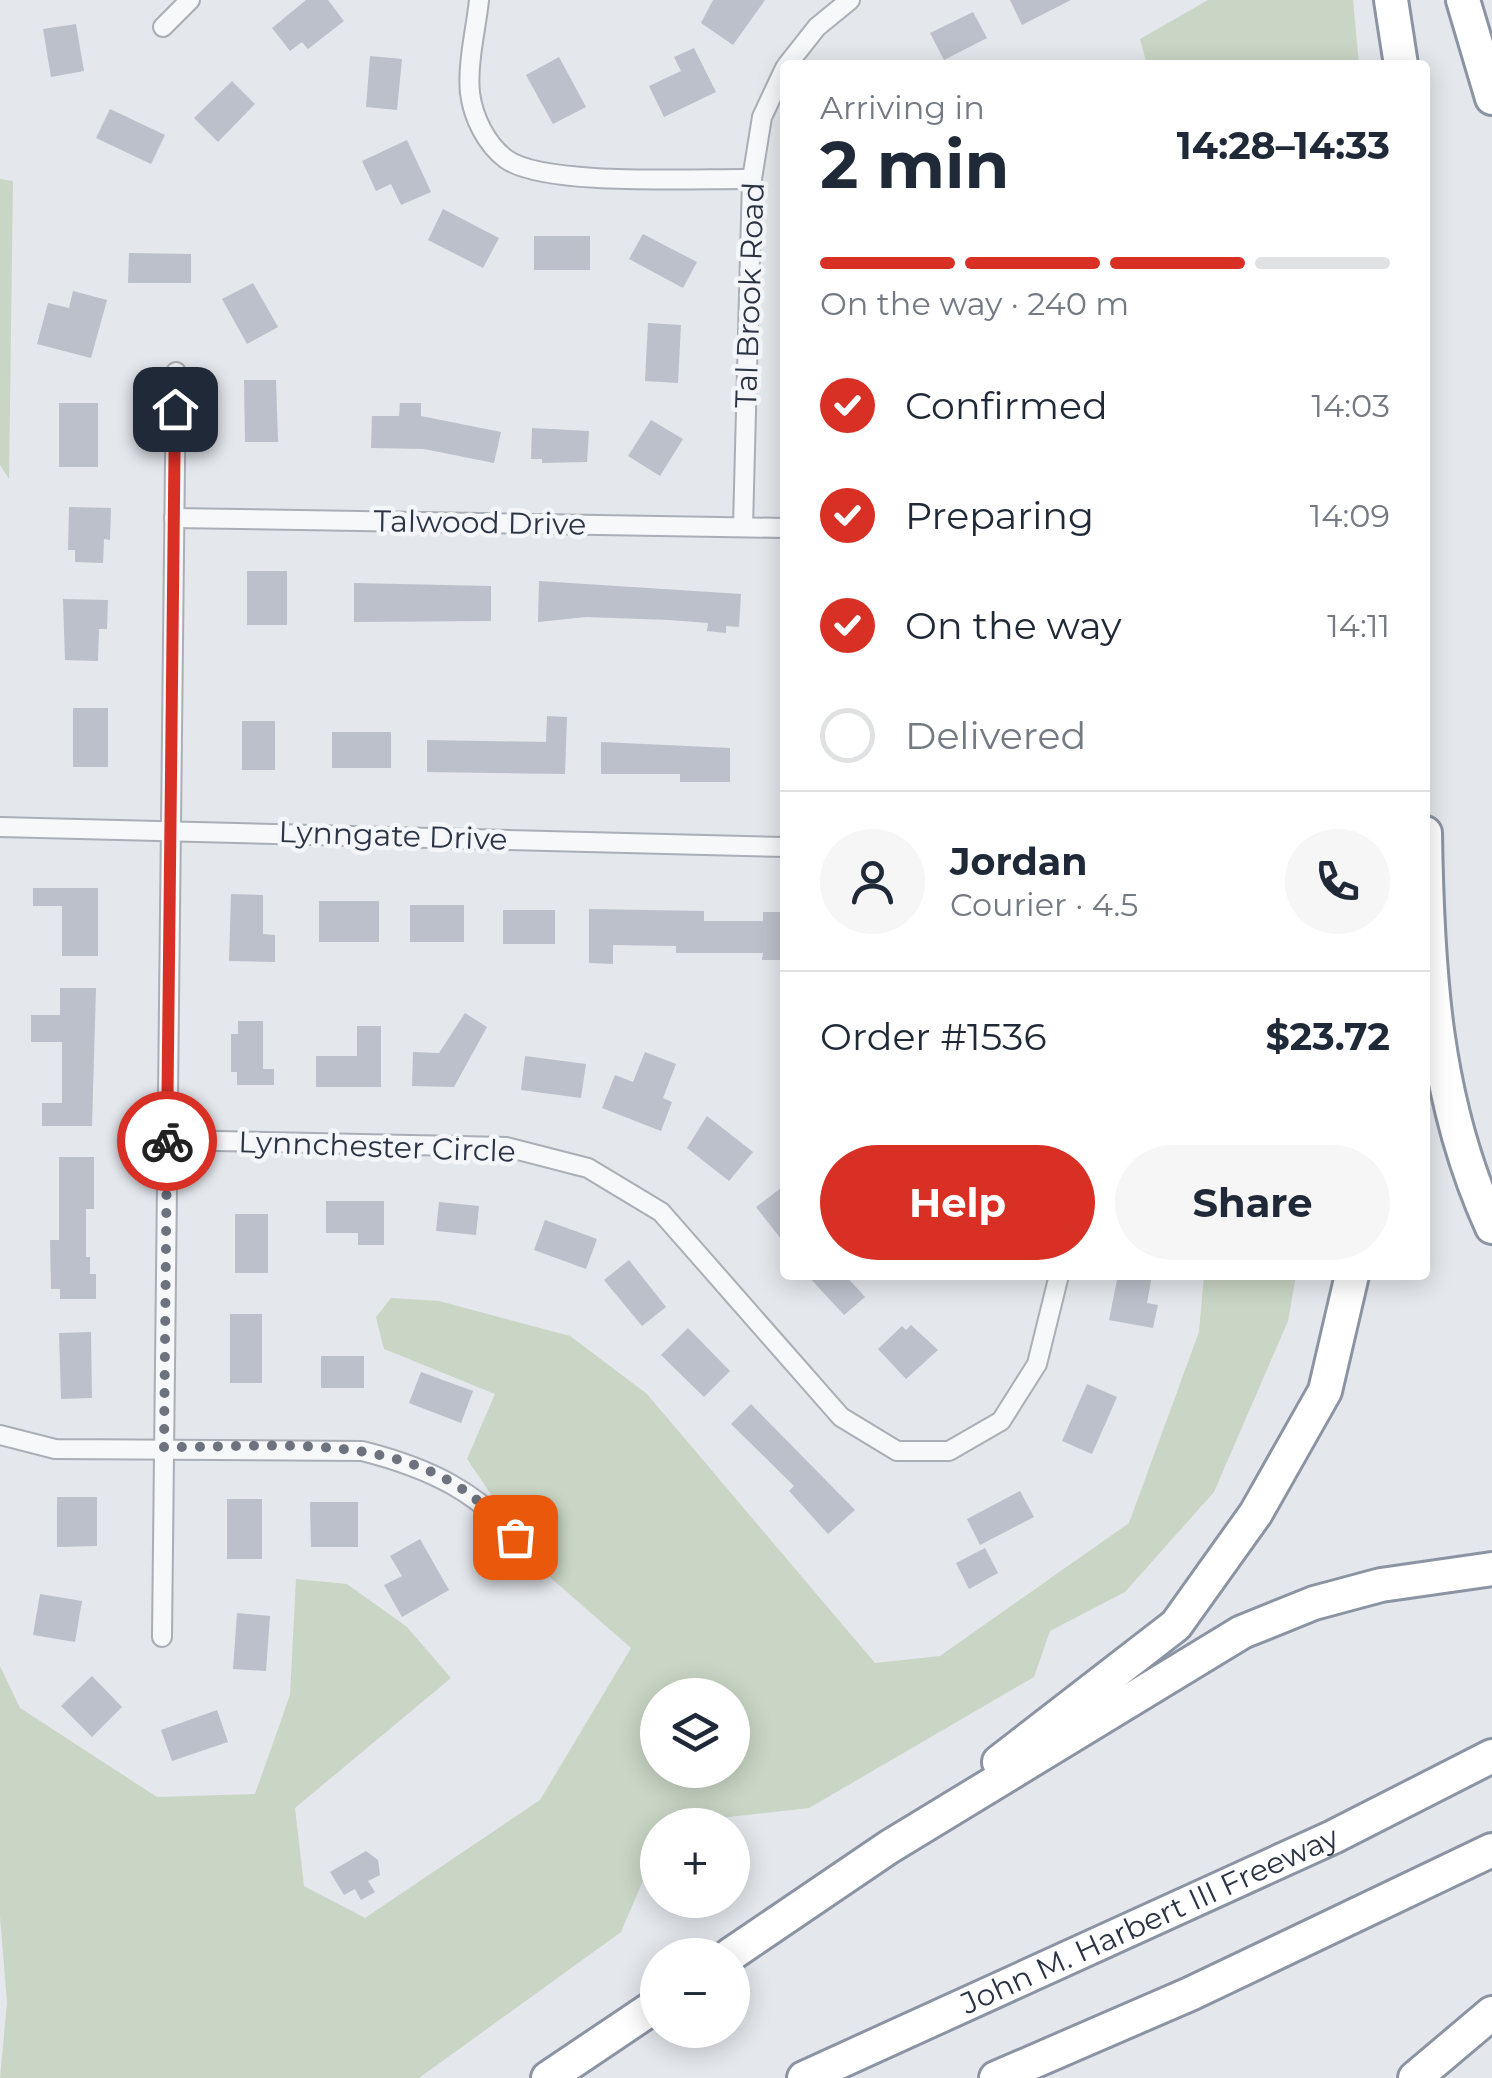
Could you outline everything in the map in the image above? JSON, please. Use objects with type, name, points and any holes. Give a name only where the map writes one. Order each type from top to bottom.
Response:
[{"type":"highway","points":[[1391,0],[1400,60]]},
{"type":"highway","points":[[1463,0],[1492,98]]},
{"type":"highway","points":[[1430,993],[1443,1085],[1457,1137],[1492,1227]]},
{"type":"highway","points":[[889,1847],[1176,1625],[1256,1513],[1325,1391],[1351,1280]]},
{"type":"highway","points":[[750,1941],[889,1847],[1242,1632],[1314,1603],[1381,1585],[1490,1569]]},
{"type":"highway","name":"John M. Harbert III Freeway","points":[[804,2078],[1333,1837],[1492,1756]]},
{"type":"highway","points":[[996,2078],[1190,1994],[1492,1850]]},
{"type":"highway","points":[[1415,2078],[1492,2013]]},
{"type":"highway","points":[[548,2078],[640,2016]]},
{"type":"street","points":[[163,26],[190,0]]},
{"type":"street","points":[[480,0],[469,89],[482,128],[508,160],[558,175],[752,179]]},
{"type":"street","name":"Tal Brook Road","points":[[791,60],[817,26],[850,0]]},
{"type":"street","name":"Tal Brook Road","points":[[743,527],[752,179],[762,117],[780,80]]},
{"type":"street","points":[[162,1637],[176,372]]},
{"type":"street","name":"Talwood Drive","points":[[174,518],[780,528]]},
{"type":"street","name":"Lynngate Drive","points":[[0,827],[780,847]]},
{"type":"street","name":"Lynnchester Circle","points":[[167,1140],[506,1146],[588,1168],[660,1212],[841,1416],[897,1451],[949,1451],[1002,1421],[1038,1364],[1057,1280]]},
{"type":"street","points":[[0,1435],[54,1448],[362,1451],[408,1462],[451,1482],[484,1506],[523,1548]]},
{"type":"green space","points":[[1208,0],[1353,0],[1359,60],[1146,60],[1140,39]]},
{"type":"green space","points":[[0,179],[13,181],[9,479],[0,465]]},
{"type":"green space","points":[[1204,1280],[1295,1280],[1288,1321],[1214,1492],[1125,1592],[1050,1631],[1034,1677],[809,1808],[750,1815],[750,1808],[640,1808],[640,1888],[621,1932],[419,2078],[0,2078],[7,2003],[0,1916],[0,1666],[20,1708],[157,1797],[255,1794],[290,1695],[296,1579],[347,1584],[407,1627],[451,1678],[295,1808],[304,1886],[365,1918],[540,1800],[631,1648],[544,1572],[467,1459],[495,1394],[384,1349],[376,1317],[391,1298],[439,1301],[570,1336],[647,1394],[875,1663],[940,1656],[1129,1523],[1199,1332]]},
{"type":"building","points":[[306,0],[328,0],[344,21],[308,49],[302,42],[290,51],[272,28]]},
{"type":"building","points":[[713,0],[765,0],[733,45],[701,23]]},
{"type":"building","points":[[1010,0],[1071,0],[1022,25]]},
{"type":"building","points":[[973,12],[987,38],[944,60],[930,33]]},
{"type":"building","points":[[76,24],[84,71],[51,77],[43,29]]},
{"type":"building","points":[[694,48],[716,92],[664,117],[649,86],[681,71],[674,57]]},
{"type":"building","points":[[370,56],[402,59],[397,110],[366,107]]},
{"type":"building","points":[[559,57],[586,107],[553,124],[526,75]]},
{"type":"building","points":[[232,81],[255,104],[218,142],[194,118]]},
{"type":"building","points":[[110,109],[165,135],[151,164],[96,138]]},
{"type":"building","points":[[407,140],[431,192],[401,205],[391,184],[376,191],[362,161]]},
{"type":"building","points":[[443,209],[499,238],[483,268],[428,240]]},
{"type":"building","points":[[643,234],[697,262],[683,288],[629,259]]},
{"type":"building","points":[[534,236],[590,236],[590,270],[534,270]]},
{"type":"building","points":[[129,253],[191,254],[191,283],[128,283]]},
{"type":"building","points":[[253,283],[278,327],[247,344],[222,299]]},
{"type":"building","points":[[73,291],[107,300],[91,358],[37,344],[48,303],[69,308]]},
{"type":"building","points":[[648,323],[681,325],[678,383],[645,381]]},
{"type":"building","points":[[244,380],[276,380],[278,442],[245,442]]},
{"type":"building","points":[[59,403],[98,403],[98,467],[59,467]]},
{"type":"building","points":[[400,403],[421,403],[421,416],[501,432],[494,463],[424,449],[371,448],[372,416],[399,416]]},
{"type":"building","points":[[651,420],[683,439],[660,476],[628,456]]},
{"type":"building","points":[[532,428],[589,431],[587,462],[542,463],[542,459],[531,459]]},
{"type":"building","points":[[69,507],[111,508],[110,540],[104,539],[103,563],[75,562],[75,550],[68,550]]},
{"type":"building","points":[[247,571],[287,571],[287,625],[247,625]]},
{"type":"building","points":[[539,581],[741,594],[739,627],[726,626],[726,633],[707,631],[708,623],[669,620],[586,617],[538,622]]},
{"type":"building","points":[[354,583],[491,586],[491,621],[354,622]]},
{"type":"building","points":[[63,599],[108,600],[107,629],[99,629],[98,661],[65,660]]},
{"type":"building","points":[[73,708],[108,708],[108,767],[73,767]]},
{"type":"building","points":[[547,716],[567,717],[565,774],[427,772],[427,740],[546,742]]},
{"type":"building","points":[[242,721],[275,721],[275,770],[242,770]]},
{"type":"building","points":[[332,732],[391,732],[391,768],[332,768]]},
{"type":"building","points":[[601,742],[730,748],[730,782],[680,782],[680,774],[601,774]]},
{"type":"building","points":[[33,888],[98,888],[98,956],[62,956],[62,906],[33,906]]},
{"type":"building","points":[[231,894],[263,895],[263,934],[275,935],[275,962],[229,961]]},
{"type":"building","points":[[319,901],[379,901],[379,942],[319,942]]},
{"type":"building","points":[[410,905],[464,905],[464,942],[410,942]]},
{"type":"building","points":[[589,909],[704,911],[704,921],[763,921],[763,912],[780,912],[780,960],[762,960],[763,953],[676,953],[676,946],[613,945],[613,964],[589,963]]},
{"type":"building","points":[[503,910],[555,910],[555,944],[503,944]]},
{"type":"building","points":[[60,988],[96,988],[92,1126],[42,1126],[42,1103],[62,1103],[62,1042],[31,1042],[31,1015],[60,1015]]},
{"type":"building","points":[[465,1013],[487,1027],[454,1087],[412,1086],[413,1052],[439,1053]]},
{"type":"building","points":[[238,1021],[263,1021],[263,1069],[274,1069],[274,1085],[237,1085],[237,1072],[231,1072],[231,1034],[238,1034]]},
{"type":"building","points":[[357,1026],[381,1026],[381,1087],[316,1087],[316,1056],[357,1056]]},
{"type":"building","points":[[645,1052],[676,1064],[663,1098],[672,1102],[661,1131],[602,1108],[615,1075],[633,1082]]},
{"type":"building","points":[[525,1056],[586,1064],[581,1098],[521,1090]]},
{"type":"building","points":[[707,1116],[753,1152],[729,1181],[687,1148]]},
{"type":"building","points":[[59,1157],[94,1157],[94,1209],[86,1209],[86,1257],[90,1257],[90,1274],[96,1274],[96,1299],[60,1299],[60,1289],[51,1289],[50,1240],[59,1240]]},
{"type":"building","points":[[780,1189],[780,1238],[756,1207]]},
{"type":"building","points":[[326,1201],[384,1201],[384,1245],[358,1245],[358,1233],[326,1233]]},
{"type":"building","points":[[439,1202],[479,1206],[476,1235],[436,1231]]},
{"type":"building","points":[[235,1214],[268,1214],[268,1273],[235,1273]]},
{"type":"building","points":[[545,1220],[597,1239],[586,1269],[534,1250]]},
{"type":"building","points":[[629,1260],[666,1307],[642,1326],[604,1280]]},
{"type":"building","points":[[812,1280],[850,1280],[865,1297],[844,1315]]},
{"type":"building","points":[[1117,1280],[1151,1280],[1147,1303],[1158,1305],[1153,1328],[1109,1320]]},
{"type":"building","points":[[230,1314],[262,1314],[262,1383],[230,1383]]},
{"type":"building","points":[[911,1325],[938,1350],[906,1379],[878,1349],[902,1326],[906,1330]]},
{"type":"building","points":[[688,1328],[730,1371],[704,1397],[661,1355]]},
{"type":"building","points":[[91,1332],[92,1398],[61,1399],[59,1333]]},
{"type":"building","points":[[321,1356],[364,1356],[364,1388],[321,1388]]},
{"type":"building","points":[[421,1372],[473,1391],[461,1423],[409,1403]]},
{"type":"building","points":[[1087,1384],[1117,1397],[1092,1454],[1062,1441]]},
{"type":"building","points":[[751,1404],[855,1510],[828,1534],[789,1491],[794,1486],[731,1424]]},
{"type":"building","points":[[1020,1491],[1034,1517],[980,1545],[967,1519]]},
{"type":"building","points":[[57,1497],[97,1497],[97,1546],[57,1547]]},
{"type":"building","points":[[227,1499],[262,1499],[262,1559],[227,1559]]},
{"type":"building","points":[[310,1502],[358,1502],[358,1547],[311,1547]]},
{"type":"building","points":[[420,1539],[449,1590],[402,1617],[384,1585],[402,1576],[390,1556]]},
{"type":"building","points":[[985,1548],[998,1573],[969,1589],[956,1563]]},
{"type":"building","points":[[40,1594],[82,1601],[75,1642],[33,1635]]},
{"type":"building","points":[[237,1613],[270,1616],[266,1671],[233,1669]]},
{"type":"building","points":[[92,1676],[122,1707],[92,1737],[61,1706]]},
{"type":"building","points":[[217,1710],[228,1742],[172,1761],[161,1730]]},
{"type":"building","points":[[366,1851],[378,1860],[380,1875],[368,1881],[375,1892],[361,1900],[355,1889],[344,1895],[330,1872]]},
{"type":"way so far","points":[[167,1141],[164,1447],[362,1451],[408,1462],[451,1482],[484,1506],[515,1537]]},
{"type":"route","points":[[167,1141],[175,409]]}]
